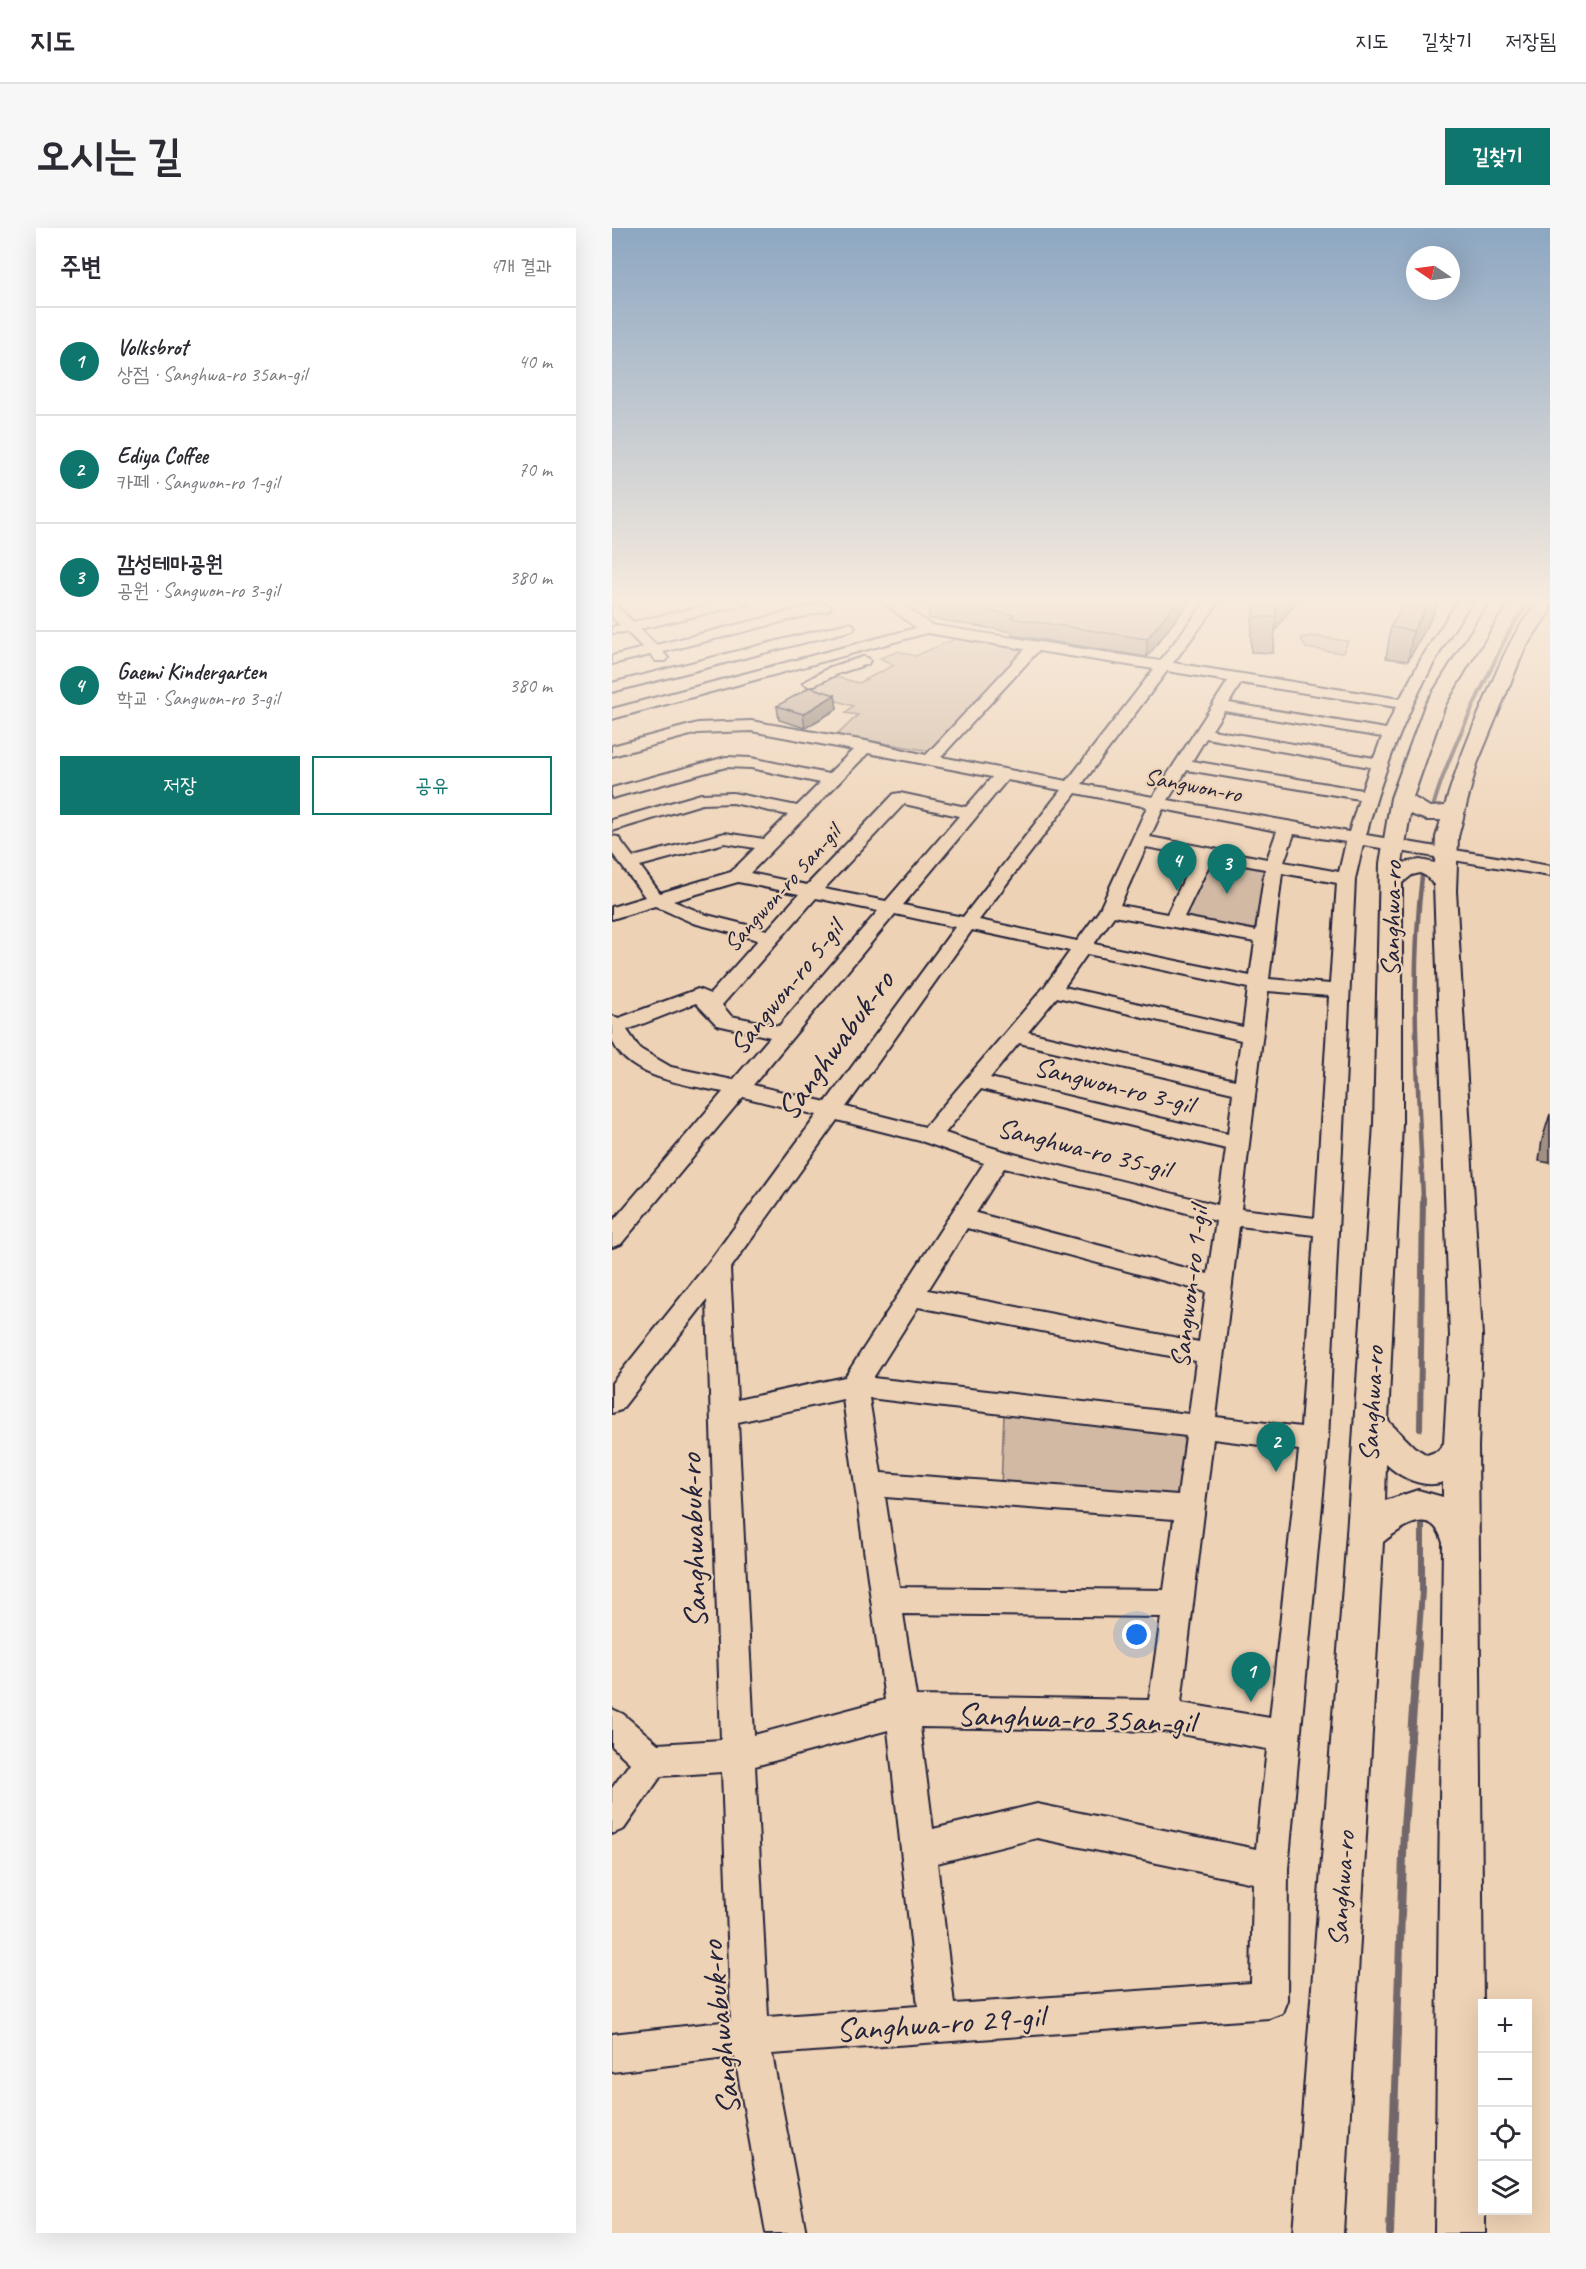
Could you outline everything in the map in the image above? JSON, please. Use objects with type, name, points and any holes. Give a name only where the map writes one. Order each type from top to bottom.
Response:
[{"type":"main road","name":"Sanghwa-ro","points":[[1318,2233],[1365,1534],[1388,1124],[1393,845],[1402,798],[1435,705],[1442,695]]},
{"type":"main road","name":"Sanghwa-ro","points":[[1460,2233],[1461,1446],[1466,1336],[1445,885],[1448,837],[1467,764],[1496,695]]},
{"type":"main road","points":[[1402,798],[1410,806],[1423,813],[1437,815],[1455,809]]},
{"type":"main road","points":[[1391,882],[1403,868],[1420,866],[1432,869],[1445,885]]},
{"type":"main road","points":[[1370,1423],[1402,1459],[1419,1468],[1447,1467],[1453,1462],[1461,1446]]},
{"type":"main road","points":[[1365,1534],[1404,1508],[1424,1505],[1450,1518],[1456,1526],[1461,1543]]},
{"type":"street","points":[[696,695],[723,726]]},
{"type":"street","points":[[612,714],[701,700],[716,695]]},
{"type":"street","points":[[931,759],[990,695]]},
{"type":"street","name":"Sanghwabuk-ro","points":[[786,2233],[750,2037],[718,1269],[967,924],[1143,695]]},
{"type":"street","name":"Sangwon-ro 3-gil","points":[[930,1136],[1052,990],[1109,909],[1158,802],[1227,695]]},
{"type":"street","points":[[1343,695],[1403,704]]},
{"type":"street","points":[[918,1850],[1037,1821],[1271,1869],[1314,1440],[1346,879],[1355,838],[1379,764],[1408,695]]},
{"type":"street","points":[[1220,706],[1390,734]]},
{"type":"street","name":"Sangwon-ro","points":[[617,750],[698,728],[751,726],[866,746],[1287,828],[1447,852],[1550,871]]},
{"type":"street","points":[[1202,733],[1379,764]]},
{"type":"street","points":[[737,876],[866,746]]},
{"type":"street","points":[[617,750],[653,782],[674,807]]},
{"type":"street","points":[[612,793],[726,762],[751,763],[831,780]]},
{"type":"street","points":[[1182,764],[1369,796]]},
{"type":"street","name":"Sangwon-ro 5-gil","points":[[612,1238],[1004,773]]},
{"type":"street","points":[[612,825],[701,799],[733,798],[800,812]]},
{"type":"street","name":"Sangwon-ro 5an-gil","points":[[711,1005],[900,798],[970,813]]},
{"type":"street","name":"Sangwon-ro 1-gil","points":[[1163,1716],[1274,866],[1287,828]]},
{"type":"street","points":[[630,863],[724,838],[767,845]]},
{"type":"street","points":[[612,841],[656,900],[700,919],[771,937]]},
{"type":"street","points":[[1141,841],[1346,879]]},
{"type":"street","points":[[1173,921],[1206,853]]},
{"type":"street","points":[[612,913],[737,876],[887,909],[1258,984],[1339,991]]},
{"type":"street","points":[[1109,909],[1265,938]]},
{"type":"street","points":[[1052,990],[1252,1036]]},
{"type":"street","points":[[613,1025],[698,995],[711,1005],[724,1021],[784,1034]]},
{"type":"street","name":"Sanghwa-ro 35-gil","points":[[613,1025],[632,1054],[664,1072],[739,1088],[930,1136],[998,1159],[1132,1190],[1228,1216],[1326,1228]]},
{"type":"street","name":"Sangwon-ro 3-gil","points":[[1014,1035],[1245,1089]]},
{"type":"street","name":"Sangwon-ro 3-gil","points":[[976,1081],[1238,1144]]},
{"type":"street","points":[[938,2023],[902,1711],[854,1386],[998,1159]]},
{"type":"street","points":[[962,1218],[1219,1286]]},
{"type":"street","points":[[612,1402],[718,1269]]},
{"type":"street","points":[[912,1296],[1210,1354]]},
{"type":"street","points":[[724,1414],[854,1386],[1314,1440]]},
{"type":"street","points":[[868,1484],[1190,1508]]},
{"type":"street","points":[[885,1600],[1177,1604]]},
{"type":"street","name":"Sanghwa-ro 35an-gil","points":[[652,1760],[738,1755],[902,1711],[1163,1716],[1285,1736]]},
{"type":"street","points":[[612,1725],[652,1760],[612,1816]]},
{"type":"street","name":"Sanghwa-ro 29-gil","points":[[612,2053],[750,2037],[1269,2000],[1271,1869]]},
{"type":"shaded area","points":[[817,695],[982,695],[930,751],[837,735],[858,715],[845,713],[853,706]]},
{"type":"shaded area","points":[[1218,860],[1262,868],[1268,873],[1257,928],[1247,932],[1184,921],[1180,916],[1206,862]]},
{"type":"shaded area","points":[[1004,1414],[1188,1433],[1181,1501],[1001,1487]]},
{"type":"building","points":[[797,695],[835,695],[803,714],[777,706]]},
{"type":"waterway","points":[[1433,807],[1452,753],[1479,695]]},
{"type":"waterway","points":[[1422,876],[1418,916],[1416,997],[1417,1078],[1423,1199]]},
{"type":"waterway","points":[[1420,1429],[1423,1199]]},
{"type":"waterway","points":[[1418,1646],[1422,1591],[1422,1525]]},
{"type":"waterway","points":[[1390,2233],[1404,1827],[1418,1644]]},
{"type":"place","name":"Gaemi Kindergarten","points":[[1177,891]]},
{"type":"place","name":"감성테마공원","points":[[1227,894]]},
{"type":"place","name":"Ediya Coffee","points":[[1276,1472]]},
{"type":"place","name":"Volksbrot","points":[[1251,1702]]}]
